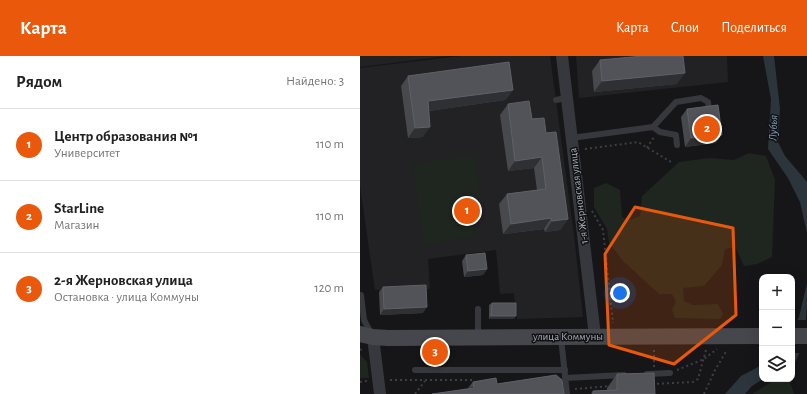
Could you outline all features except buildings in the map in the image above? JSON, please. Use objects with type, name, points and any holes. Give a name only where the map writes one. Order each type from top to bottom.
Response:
[{"type":"main road","name":"улица Коммуны","points":[[364,337],[759,336]]},
{"type":"main road","points":[[795,336],[807,336]]},
{"type":"street","name":"1-я Жерновская улица","points":[[562,56],[561,99],[573,151],[580,234],[595,336]]},
{"type":"street","points":[[364,337],[380,394]]},
{"type":"lane","points":[[655,128],[676,102],[701,98],[708,102],[709,110]]},
{"type":"lane","points":[[571,138],[655,128],[676,135],[677,146]]},
{"type":"lane","points":[[360,295],[364,320],[364,337]]},
{"type":"lane","points":[[478,309],[478,337]]},
{"type":"lane","points":[[561,336],[567,394]]},
{"type":"lane","points":[[415,370],[564,370]]},
{"type":"lane","points":[[639,375],[670,373]]},
{"type":"lane","points":[[565,378],[632,375]]},
{"type":"path","points":[[648,148],[655,128]]},
{"type":"path","points":[[573,151],[638,142],[671,162]]},
{"type":"path","points":[[590,208],[603,230],[613,324]]},
{"type":"path","points":[[649,389],[649,384],[693,382],[698,379],[706,349]]},
{"type":"path","points":[[670,373],[704,359],[718,349]]},
{"type":"path","points":[[704,394],[715,370],[728,349]]},
{"type":"path","points":[[415,394],[425,380]]},
{"type":"path","points":[[360,382],[370,381]]},
{"type":"path","points":[[572,389],[618,386]]},
{"type":"highlighted area","points":[[635,207],[733,228],[736,315],[674,364],[609,345],[605,254]]},
{"type":"shaded area","points":[[360,56],[448,56],[360,67]]},
{"type":"shaded area","points":[[460,56],[550,56],[574,235],[583,317],[517,319],[514,293],[500,294],[496,250],[428,259],[430,289],[375,290],[360,186],[360,68]]},
{"type":"shaded area","points":[[576,56],[727,56],[728,82],[579,98]]},
{"type":"shaded area","points":[[749,153],[766,156],[775,180],[772,257],[757,264],[744,266],[735,247],[725,249],[722,265],[704,286],[683,288],[684,301],[693,305],[718,304],[723,314],[720,319],[675,318],[672,310],[676,302],[672,294],[659,294],[624,262],[609,243],[607,229],[594,207],[594,188],[606,183],[620,190],[622,217],[630,220],[640,216],[642,196],[679,162],[709,158],[734,160]]},
{"type":"shaded area","points":[[474,155],[483,214],[472,215],[475,237],[424,244],[412,164]]},
{"type":"shaded area","points":[[360,354],[367,362],[369,378],[360,378]]},
{"type":"shaded area","points":[[771,382],[790,382],[794,394],[752,394]]},
{"type":"water","name":"Лубья","points":[[763,56],[774,56],[780,109],[778,142],[785,156],[807,182],[807,233],[800,202],[788,178],[768,149],[771,99]]},
{"type":"water","points":[[807,283],[805,328],[801,349],[795,362],[795,326],[799,317]]},
{"type":"water","points":[[759,367],[759,382],[752,386],[745,394],[725,394],[741,376]]},
{"type":"pier","points":[[796,320],[807,320],[807,347],[804,353],[795,353]]},
{"type":"place","name":"StarLine","points":[[707,129]]},
{"type":"place","name":"Центр образования №1","points":[[467,211]]},
{"type":"place","name":"2-я Жерновская улица","points":[[435,352]]}]
